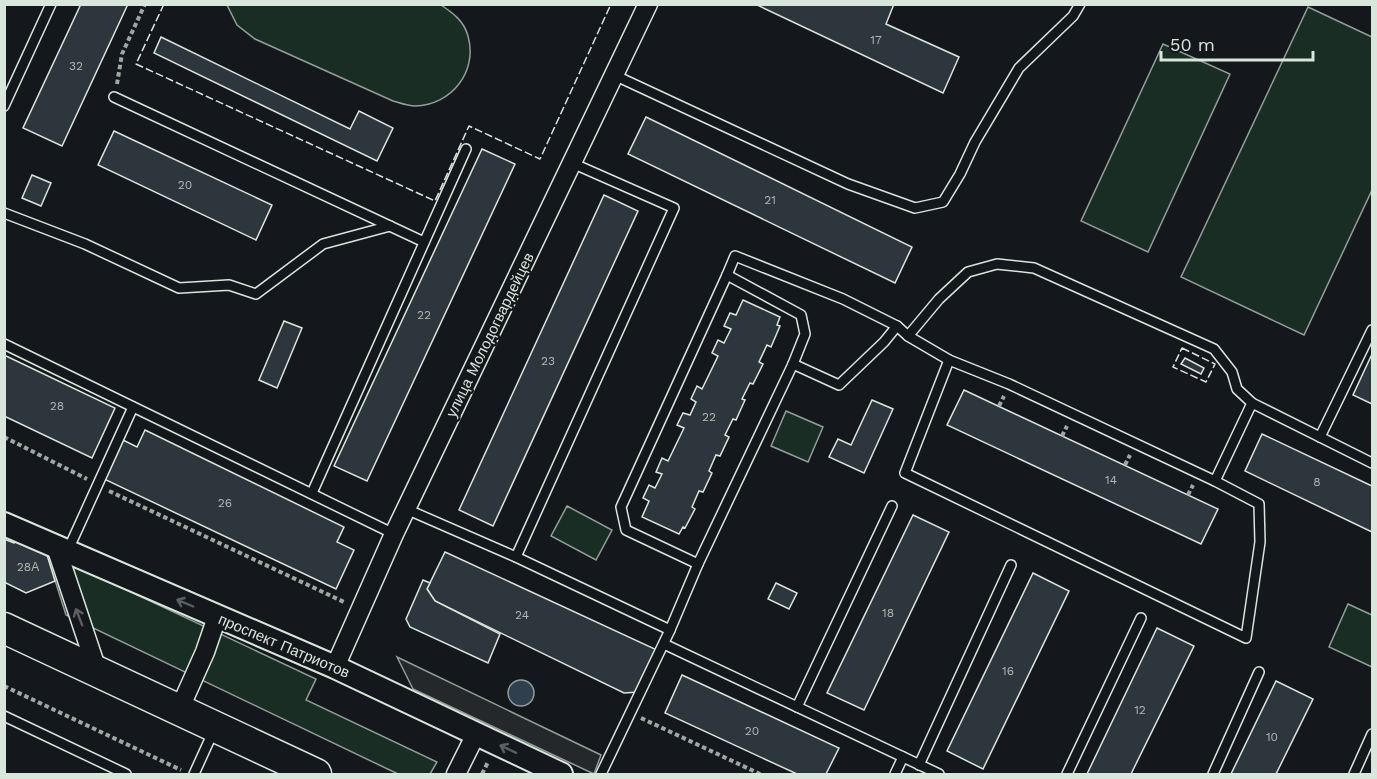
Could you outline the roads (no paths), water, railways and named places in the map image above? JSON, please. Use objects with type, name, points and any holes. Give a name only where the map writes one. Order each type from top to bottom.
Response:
[{"type":"highway","points":[[4,628],[316,774]]},
{"type":"street","name":"улица Молодогвардейцев","points":[[335,667],[394,534],[648,4]]},
{"type":"street","name":"проспект Патриотов","points":[[4,524],[335,667],[561,774]]},
{"type":"street","points":[[62,550],[99,673]]},
{"type":"street","points":[[179,710],[205,652],[217,617]]},
{"type":"street","points":[[456,774],[476,734]]},
{"type":"lane","points":[[4,106],[51,4]]},
{"type":"lane","points":[[614,75],[848,184],[915,208],[943,202],[1019,68],[1074,16],[1080,4]]},
{"type":"lane","points":[[114,97],[424,242]]},
{"type":"lane","points":[[312,493],[466,149]]},
{"type":"lane","points":[[516,557],[674,208],[572,163]]},
{"type":"lane","points":[[4,213],[85,244],[179,288],[230,285],[256,294],[323,244],[390,226]]},
{"type":"lane","points":[[698,564],[626,530],[621,507],[735,256],[843,299],[897,326],[908,336],[949,360],[1009,384],[1259,504],[1260,542],[1246,638],[905,473],[949,360]]},
{"type":"lane","points":[[908,336],[939,299],[968,272],[997,264],[1034,268],[1214,349],[1232,372],[1236,389],[1252,403],[1372,463]]},
{"type":"lane","points":[[601,774],[664,644],[698,564],[805,334],[801,315],[727,275]]},
{"type":"lane","points":[[793,364],[839,386],[897,326]]},
{"type":"lane","points":[[1320,437],[1372,330]]},
{"type":"lane","points":[[4,344],[394,534]]},
{"type":"lane","points":[[1215,481],[1252,403]]},
{"type":"lane","points":[[62,550],[98,485],[133,407]]},
{"type":"lane","points":[[797,707],[892,506]]},
{"type":"lane","points":[[406,509],[516,557],[670,630]]},
{"type":"lane","points":[[919,765],[1011,565]]},
{"type":"lane","points":[[1067,774],[1141,618]]},
{"type":"lane","points":[[664,644],[939,774]]},
{"type":"lane","points":[[1212,774],[1259,672]]},
{"type":"lane","points":[[4,716],[126,774]]},
{"type":"lane","points":[[192,774],[216,727]]},
{"type":"lane","points":[[1354,774],[1372,734]]},
{"type":"lane","points":[[896,774],[903,757]]},
{"type":"water","points":[[521,680],[530,684],[534,693],[530,702],[521,706],[512,702],[508,693],[512,684]]}]
